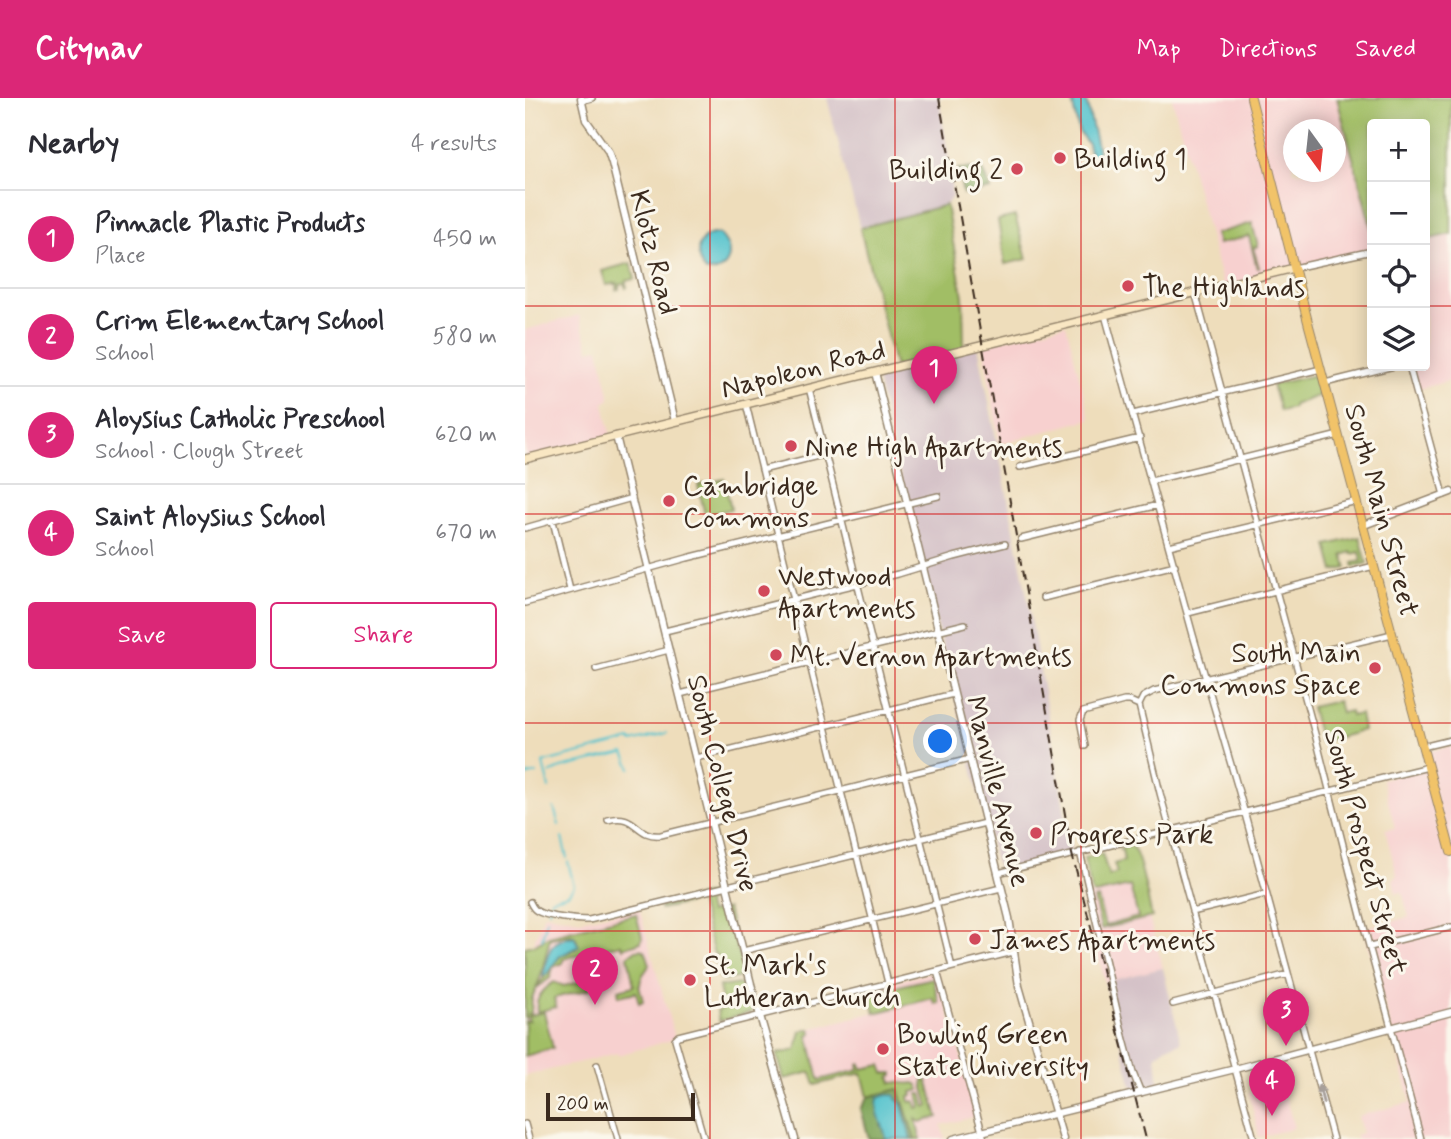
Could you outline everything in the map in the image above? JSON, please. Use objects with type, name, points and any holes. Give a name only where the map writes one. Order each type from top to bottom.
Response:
[{"type":"main road","name":"South Main Street","points":[[1251,98],[1451,852]]},
{"type":"main road","name":"Napoleon Road","points":[[525,459],[1294,268]]},
{"type":"street","points":[[581,99],[592,98]]},
{"type":"street","name":"Klotz Road","points":[[581,99],[586,120],[608,151],[612,163],[675,421]]},
{"type":"street","points":[[1294,268],[1367,252]]},
{"type":"street","name":"South Prospect Street","points":[[1195,292],[1421,1139]]},
{"type":"street","points":[[1105,315],[1245,813],[1333,1139]]},
{"type":"street","points":[[1133,414],[1321,369]]},
{"type":"street","points":[[1325,383],[1374,371]]},
{"type":"street","points":[[1364,524],[1447,493],[1410,371]]},
{"type":"street","name":"Manville Avenue","points":[[875,372],[1009,921],[1019,986],[1063,1139]]},
{"type":"street","points":[[810,388],[952,967]]},
{"type":"street","points":[[746,404],[888,983]]},
{"type":"street","points":[[1151,481],[1340,435]]},
{"type":"street","name":"South College Drive","points":[[616,436],[743,951],[795,1139]]},
{"type":"street","points":[[1020,467],[1140,438]]},
{"type":"street","points":[[762,470],[826,454]]},
{"type":"street","points":[[525,603],[649,568],[938,496]]},
{"type":"street","points":[[525,528],[632,498]]},
{"type":"street","points":[[1169,546],[1358,501]]},
{"type":"street","points":[[1021,539],[1158,505]]},
{"type":"street","points":[[553,521],[570,590]]},
{"type":"street","points":[[665,631],[1005,544]]},
{"type":"street","points":[[1043,598],[1175,565]]},
{"type":"street","points":[[1188,613],[1374,566]]},
{"type":"street","points":[[680,694],[965,624]]},
{"type":"street","points":[[1254,1139],[1147,746],[1139,705],[1143,698],[1154,691],[1392,634]]},
{"type":"street","points":[[596,669],[669,650]]},
{"type":"street","points":[[696,758],[953,694]]},
{"type":"street","points":[[1085,746],[1080,720],[1083,712],[1124,701],[1139,705]]},
{"type":"street","points":[[1422,747],[1451,740]]},
{"type":"street","points":[[608,820],[630,820],[645,833],[655,836],[969,759]]},
{"type":"street","points":[[997,873],[1427,767]]},
{"type":"street","points":[[530,902],[540,913],[581,920],[600,918],[985,823]]},
{"type":"street","points":[[1080,852],[1123,1036],[1141,1093]]},
{"type":"street","points":[[743,951],[1001,888]]},
{"type":"street","points":[[1192,912],[1266,894]]},
{"type":"street","points":[[1370,947],[1451,927]]},
{"type":"street","points":[[704,1139],[675,1039],[678,1036],[1013,952]]},
{"type":"street","points":[[937,971],[983,1135]]},
{"type":"street","points":[[1173,1004],[1288,974]]},
{"type":"street","points":[[953,1139],[983,1135],[1451,1012]]},
{"type":"street","points":[[597,1065],[618,1139]]},
{"type":"street","points":[[525,1124],[529,1139]]},
{"type":"shaded area","points":[[827,98],[939,98],[952,196],[946,205],[860,228]]},
{"type":"shaded area","points":[[1172,98],[1337,98],[1343,119],[1283,119],[1283,182],[1346,182],[1346,132],[1367,211],[1367,252],[1223,286]]},
{"type":"shaded area","points":[[1451,234],[1451,389],[1449,381],[1415,390],[1410,371],[1430,371],[1430,239]]},
{"type":"shaded area","points":[[579,315],[589,350],[599,348],[610,399],[604,403],[611,437],[525,459],[525,330]]},
{"type":"shaded area","points":[[1066,324],[1090,419],[1000,444],[983,345]]},
{"type":"shaded area","points":[[978,346],[1029,606],[1072,854],[998,873],[875,372]]},
{"type":"shaded area","points":[[1451,746],[1451,1139],[1357,1139],[1355,1135],[1362,1133],[1358,1116],[1411,1102],[1364,928],[1409,917],[1402,892],[1396,893],[1393,880],[1397,875],[1385,830],[1395,828],[1382,779],[1427,767],[1424,753]]},
{"type":"shaded area","points":[[1139,882],[1163,968],[1105,982],[1082,897]]},
{"type":"shaded area","points":[[639,908],[675,1039],[525,1076],[525,947],[533,945],[544,914],[581,920]]},
{"type":"shaded area","points":[[1163,968],[1181,1043],[1167,1047],[1156,1055],[1159,1088],[1134,1094],[1105,982]]},
{"type":"shaded area","name":"Bowling Green State University","points":[[937,971],[978,1116],[941,1125],[945,1139],[915,1139],[899,1089],[868,1097],[862,1073],[815,1085],[801,1031],[875,1012],[869,988]]},
{"type":"shaded area","points":[[1282,1084],[1294,1128],[1259,1137],[1249,1092]]},
{"type":"green space","points":[[1337,98],[1451,98],[1451,234],[1430,239],[1430,119],[1367,119],[1367,211],[1346,132],[1346,119],[1343,119]]},
{"type":"green space","points":[[981,168],[991,189],[963,194],[958,169]]},
{"type":"green space","points":[[946,205],[963,296],[964,350],[895,367],[860,228]]},
{"type":"green space","points":[[1015,216],[1027,259],[1005,264],[998,220]]},
{"type":"green space","points":[[1252,223],[1258,246],[1253,248],[1259,268],[1249,236],[1218,244],[1215,234]]},
{"type":"green space","points":[[631,263],[635,279],[625,281],[626,288],[624,283],[616,290],[617,283],[606,285],[602,271]]},
{"type":"green space","points":[[1315,375],[1320,395],[1280,411],[1272,385]]},
{"type":"green space","points":[[724,479],[731,509],[705,515],[698,485]]},
{"type":"green space","points":[[1360,537],[1367,563],[1354,567],[1353,563],[1362,561],[1360,552],[1351,552],[1343,555],[1347,568],[1334,571],[1327,545]]},
{"type":"green space","points":[[1338,701],[1341,713],[1350,711],[1351,716],[1360,714],[1363,730],[1320,742],[1311,707]]},
{"type":"green space","points":[[1132,846],[1141,870],[1152,917],[1101,929],[1094,899],[1098,898],[1105,926],[1138,917],[1130,886],[1092,893],[1084,858],[1102,854],[1109,876],[1117,873],[1114,864],[1124,861],[1122,850],[1118,849]]},
{"type":"green space","points":[[709,894],[709,913],[727,909],[744,976],[725,981],[720,978],[721,972],[717,965],[720,964],[717,954],[714,954],[699,901],[660,909],[660,906]]},
{"type":"green space","points":[[636,914],[642,937],[641,942],[623,948],[621,944],[563,959],[563,963],[553,967],[550,978],[537,988],[528,1016],[544,1012],[553,1048],[525,1056],[525,1021],[529,1021],[528,1017],[525,1018],[525,947],[549,936]],"holes":[[[571,935],[576,938],[576,949],[560,956],[536,988],[550,938]]]},
{"type":"green space","points":[[636,950],[645,951],[649,963],[639,985],[643,1001],[639,1003],[636,992],[619,996],[618,990],[634,986],[628,956]]},
{"type":"green space","points":[[933,978],[939,1003],[935,1004],[933,998],[875,1013],[870,993]]},
{"type":"green space","points":[[587,980],[590,989],[554,998],[556,1007],[537,1012],[540,995],[554,982],[564,986]]},
{"type":"green space","points":[[739,984],[747,990],[752,1012],[719,1021],[717,1011],[723,1009],[719,986]]},
{"type":"green space","points":[[810,1029],[812,1033],[808,1035],[819,1080],[859,1070],[858,1065],[861,1064],[862,1069],[881,1065],[884,1073],[893,1073],[890,1076],[892,1083],[918,1085],[920,1090],[912,1092],[913,1096],[909,1097],[910,1102],[915,1101],[917,1108],[921,1107],[918,1094],[922,1094],[926,1107],[929,1106],[923,1085],[924,1080],[927,1080],[938,1117],[920,1122],[916,1119],[920,1139],[915,1139],[899,1089],[868,1097],[862,1073],[815,1085],[811,1072],[784,1079],[777,1054],[796,1050],[801,1031]]},
{"type":"green space","points":[[899,1089],[915,1139],[911,1139],[902,1105],[881,1125],[886,1139],[869,1139],[861,1109],[868,1097]]},
{"type":"water","points":[[1077,98],[1086,100],[1099,155],[1091,157],[1088,144],[1079,132],[1072,101]]},
{"type":"water","points":[[719,234],[728,246],[728,259],[721,269],[706,272],[698,250],[702,240]]},
{"type":"water","points":[[574,936],[579,946],[560,956],[543,976],[548,954],[554,945]]},
{"type":"water","points":[[895,1095],[902,1105],[911,1139],[886,1139],[877,1103],[878,1098]]},
{"type":"waterway","points":[[549,788],[543,763],[545,762],[667,733]]},
{"type":"waterway","points":[[550,773],[624,753],[631,768]]},
{"type":"waterway","points":[[525,776],[537,774]]},
{"type":"waterway","points":[[554,808],[559,825]]},
{"type":"waterway","points":[[562,838],[567,858]]},
{"type":"waterway","points":[[549,910],[551,899],[568,894],[574,886],[568,862]]},
{"type":"waterway","points":[[542,939],[547,919]]},
{"type":"railway","points":[[939,98],[1072,854],[1146,1139]]},
{"type":"place","name":"Building 1","points":[[1060,158]]},
{"type":"place","name":"Building 2","points":[[1017,169]]},
{"type":"place","name":"The Highlands","points":[[1128,286]]},
{"type":"place","name":"Pinnacle Plastic Products","points":[[934,404]]},
{"type":"place","name":"Nine High Apartments","points":[[791,446]]},
{"type":"place","name":"Cambridge Commons","points":[[669,501]]},
{"type":"place","name":"Westwood Apartments","points":[[764,591]]},
{"type":"place","name":"Mt. Vernon Apartments","points":[[776,655]]},
{"type":"place","name":"South Main Commons Space","points":[[1375,668]]},
{"type":"place","name":"Progress Park","points":[[1036,833]]},
{"type":"place","name":"James Apartments","points":[[975,939]]},
{"type":"place","name":"St. Mark's Lutheran Church","points":[[690,980]]},
{"type":"place","name":"Crim Elementary School","points":[[595,1005]]},
{"type":"place","name":"Aloysius Catholic Preschool","points":[[1286,1046]]},
{"type":"place","name":"Bowling Green State University","points":[[883,1049]]},
{"type":"place","name":"Saint Aloysius School","points":[[1272,1116]]}]
